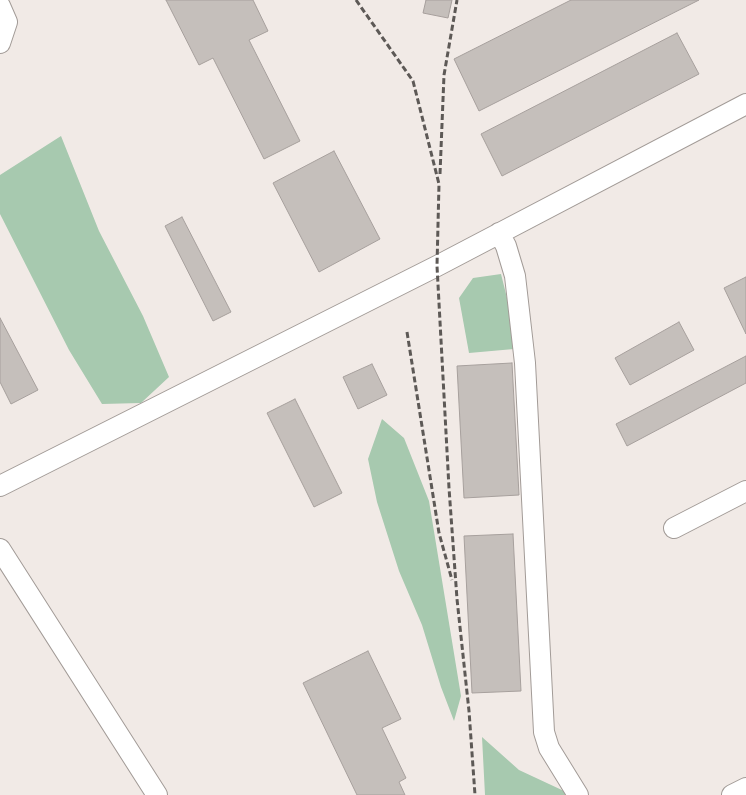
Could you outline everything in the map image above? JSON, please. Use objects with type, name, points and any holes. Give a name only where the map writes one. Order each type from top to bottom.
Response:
[{"type":"lane","points":[[0,6],[7,22],[0,43]]},
{"type":"lane","points":[[0,486],[500,233],[746,104]]},
{"type":"lane","points":[[500,233],[506,246],[515,276],[525,363],[544,732],[549,748],[578,795]]},
{"type":"lane","points":[[674,528],[746,491]]},
{"type":"lane","points":[[0,549],[157,795]]},
{"type":"lane","points":[[732,795],[746,788]]},
{"type":"green space","points":[[61,136],[99,231],[143,316],[169,377],[141,403],[102,404],[69,350],[0,214],[0,175]]},
{"type":"green space","points":[[501,274],[508,302],[514,349],[469,353],[459,298],[473,278]]},
{"type":"green space","points":[[382,419],[404,438],[429,501],[461,696],[454,721],[441,687],[422,625],[399,571],[377,502],[368,459]]},
{"type":"green space","points":[[482,737],[519,770],[564,791],[566,795],[485,795]]},
{"type":"building","points":[[166,0],[253,0],[268,31],[249,40],[300,141],[264,159],[213,58],[199,65]]},
{"type":"building","points":[[426,0],[452,0],[448,18],[423,13]]},
{"type":"building","points":[[571,0],[699,0],[479,111],[454,59]]},
{"type":"building","points":[[677,33],[699,74],[502,176],[481,134]]},
{"type":"building","points":[[334,151],[380,239],[319,272],[273,183]]},
{"type":"building","points":[[182,217],[231,312],[213,321],[165,226]]},
{"type":"building","points":[[746,277],[746,334],[724,288]]},
{"type":"building","points":[[0,318],[38,390],[11,404],[0,382]]},
{"type":"building","points":[[679,322],[694,350],[630,385],[615,358]]},
{"type":"building","points":[[746,356],[746,383],[627,446],[616,424]]},
{"type":"building","points":[[512,363],[519,495],[464,498],[457,366]]},
{"type":"building","points":[[372,364],[387,395],[358,409],[343,377]]},
{"type":"building","points":[[295,399],[342,493],[314,507],[267,413]]},
{"type":"building","points":[[513,534],[521,691],[472,693],[464,536]]},
{"type":"building","points":[[368,651],[401,719],[382,728],[406,778],[399,782],[405,795],[357,795],[303,683]]},
{"type":"railway","points":[[356,0],[413,81],[439,184],[437,266],[449,488],[457,599],[469,711],[475,795]]},
{"type":"railway","points":[[440,174],[444,75],[457,0]]},
{"type":"railway","points":[[407,332],[439,533],[452,580]]}]
